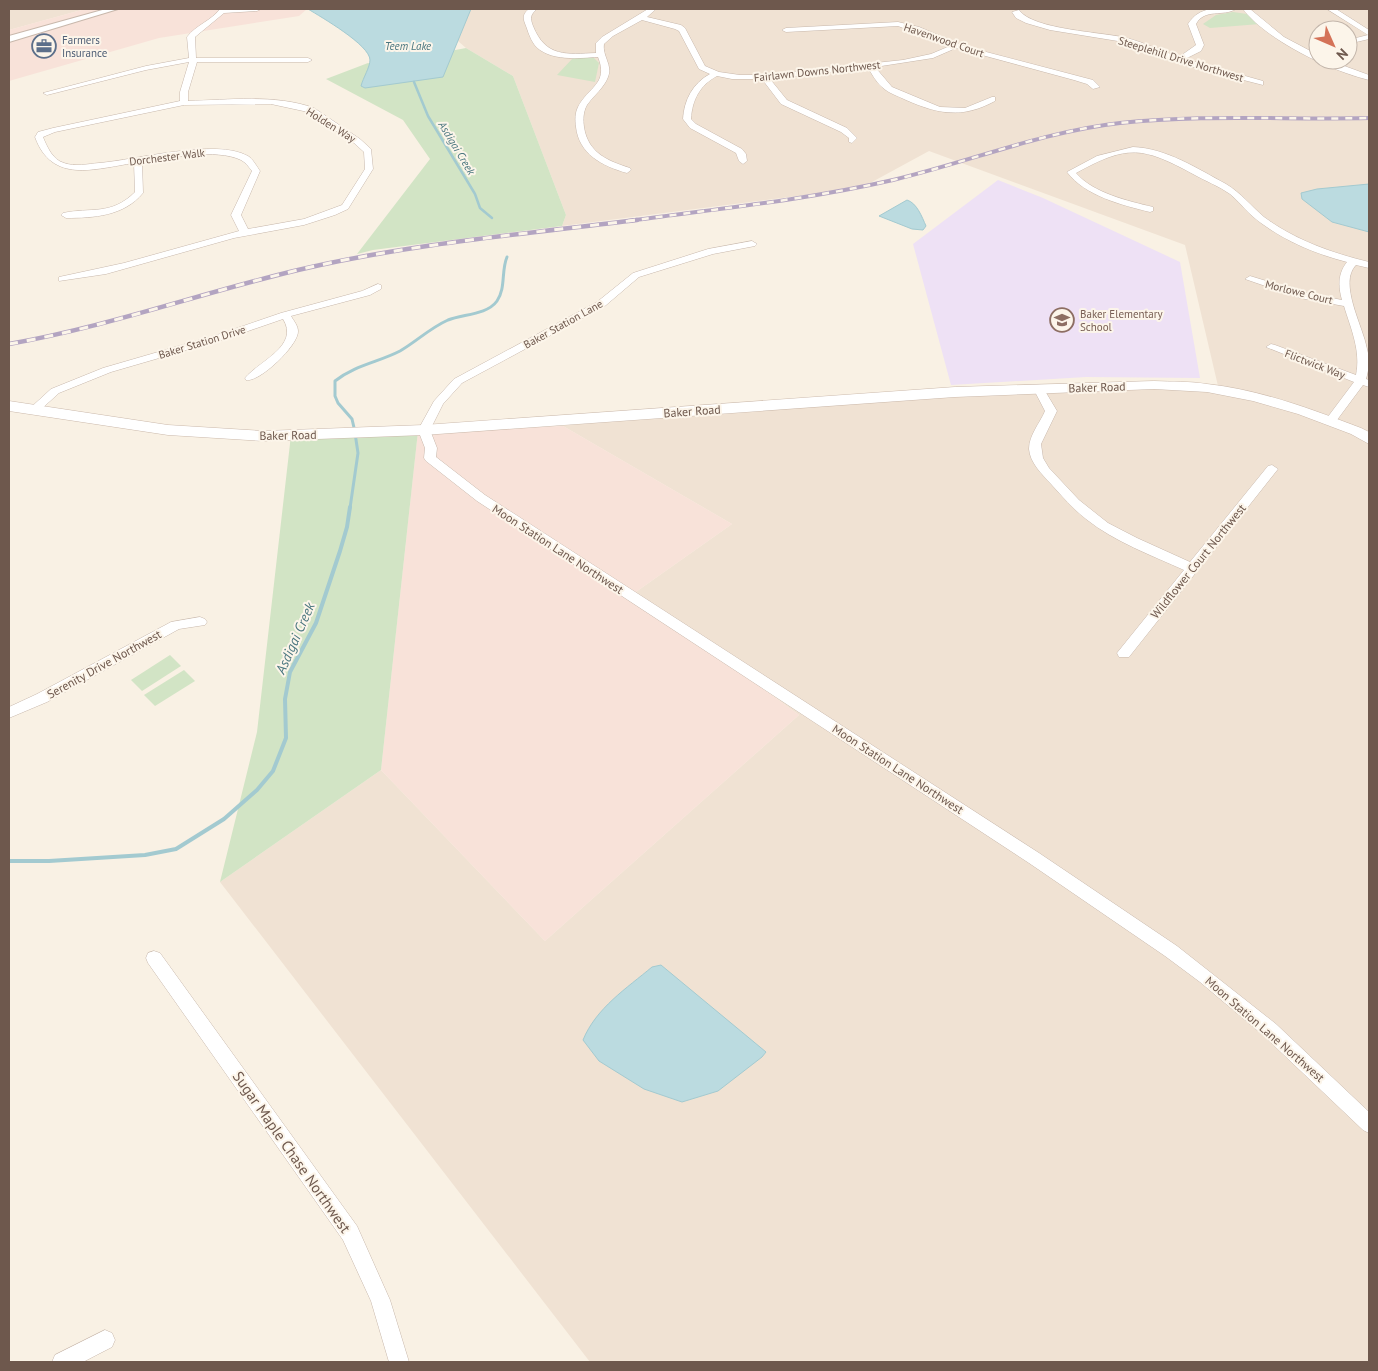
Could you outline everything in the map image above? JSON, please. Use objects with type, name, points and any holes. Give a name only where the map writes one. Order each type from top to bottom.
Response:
[{"type":"main road","name":"Baker Road","points":[[9,406],[168,430],[264,436],[424,430],[955,392],[1154,385],[1207,388],[1255,397],[1303,411],[1369,439]]},
{"type":"street","points":[[9,34],[96,9]]},
{"type":"street","points":[[9,39],[114,9]]},
{"type":"street","points":[[184,103],[184,92],[192,68],[191,44],[193,33],[223,10],[258,9]]},
{"type":"street","points":[[533,9],[528,13],[527,19],[539,46],[555,53],[567,55],[600,55]]},
{"type":"street","points":[[626,170],[594,156],[585,146],[580,135],[579,118],[581,110],[605,76],[604,61],[600,55],[599,46],[603,40],[643,18],[652,9]]},
{"type":"street","points":[[1179,60],[1198,49],[1200,45],[1192,24],[1194,19],[1210,11],[1232,9],[1246,9],[1281,39],[1308,53]]},
{"type":"street","points":[[1331,9],[1369,33]]},
{"type":"street","name":"Steeplehill Drive Northwest","points":[[1016,12],[1019,16],[1029,21],[1053,28],[1103,33],[1179,60],[1260,83]]},
{"type":"street","points":[[643,18],[678,26],[702,68],[715,74]]},
{"type":"street","name":"Havenwood Court","points":[[786,30],[888,23],[916,29],[955,46],[1077,78],[1090,82],[1096,87]]},
{"type":"street","name":"Fairlawn Downs Northwest","points":[[715,74],[742,78],[764,77],[870,66],[933,56],[955,46]]},
{"type":"street","points":[[1303,51],[1308,50]]},
{"type":"street","points":[[47,94],[146,68],[193,60],[308,60]]},
{"type":"street","points":[[870,66],[884,85],[943,111],[973,109],[992,99]]},
{"type":"street","points":[[1348,70],[1369,78]]},
{"type":"street","points":[[715,74],[704,78],[698,85],[689,106],[687,119],[694,126],[739,151],[742,154],[743,161]]},
{"type":"street","points":[[764,77],[784,102],[844,130],[853,138],[852,140]]},
{"type":"street","name":"Holden Way","points":[[43,146],[39,137],[45,132],[184,103],[271,102],[311,110],[357,141],[368,152],[369,170],[345,207],[318,218],[245,232],[112,270],[62,279]]},
{"type":"street","name":"Dorchester Walk","points":[[43,146],[51,159],[62,166],[71,167],[100,167],[163,156],[211,152],[237,155],[248,160],[256,171],[236,215],[239,224],[245,232]]},
{"type":"street","points":[[1150,209],[1133,205],[1094,188],[1074,178],[1071,172],[1085,163],[1118,152],[1136,150],[1153,152],[1217,182],[1234,193],[1264,222],[1284,233],[1323,251],[1369,265]]},
{"type":"street","points":[[66,214],[98,214],[126,204],[139,193],[138,160]]},
{"type":"street","name":"Baker Station Lane","points":[[424,430],[438,403],[458,381],[601,304],[636,275],[711,251],[752,244]]},
{"type":"street","points":[[1330,422],[1365,382],[1363,365],[1365,336],[1349,304],[1345,289],[1347,269],[1354,261]]},
{"type":"street","name":"Morlowe Court","points":[[1250,279],[1304,296],[1349,304]]},
{"type":"street","name":"Baker Station Drive","points":[[34,410],[55,391],[70,383],[285,315],[366,293],[378,287]]},
{"type":"street","points":[[250,378],[284,349],[293,334],[293,328],[285,315]]},
{"type":"street","name":"Flictwick Way","points":[[1270,347],[1365,382]]},
{"type":"street","points":[[1038,388],[1051,411],[1039,433],[1034,449],[1037,458],[1046,471],[1077,506],[1106,528],[1192,568]]},
{"type":"street","name":"Moon Station Lane Northwest","points":[[424,430],[430,448],[430,458],[481,498],[1034,858],[1199,972],[1270,1030],[1369,1124]]},
{"type":"street","name":"Wildflower Court Northwest","points":[[1124,653],[1272,469]]},
{"type":"street","name":"Serenity Drive Northwest","points":[[9,713],[42,698],[176,625],[200,622]]},
{"type":"street","name":"Sugar Maple Chase Northwest","points":[[154,958],[350,1233],[380,1300],[399,1362]]},
{"type":"street","points":[[62,1362],[105,1340]]},
{"type":"shaded area","points":[[9,9],[85,9],[9,30]]},
{"type":"shaded area","points":[[85,9],[307,9],[299,16],[159,38],[9,81],[9,30]]},
{"type":"shaded area","points":[[468,9],[1369,9],[1369,1362],[590,1362],[220,882],[381,770],[545,941],[799,715],[633,594],[732,524],[563,426],[759,402],[1143,381],[1218,386],[1185,245],[929,151],[861,188],[562,226],[566,215],[513,76],[466,48],[451,35]]},
{"type":"shaded area","name":"Baker Elementary School","points":[[998,180],[1043,198],[1180,262],[1200,378],[1086,377],[951,385],[913,244]]},
{"type":"shaded area","points":[[563,426],[732,524],[633,594],[799,715],[545,941],[381,770],[418,431]]},
{"type":"green space","points":[[1233,12],[1247,14],[1260,24],[1210,28],[1203,24],[1216,15]]},
{"type":"green space","points":[[466,48],[513,76],[566,215],[562,226],[373,250],[357,254],[430,159],[403,120],[326,79],[368,63],[413,73],[429,55]]},
{"type":"green space","points":[[593,57],[599,63],[595,82],[557,75],[573,58]]},
{"type":"green space","points":[[418,431],[381,770],[220,882],[257,732],[291,435]]},
{"type":"green space","points":[[170,655],[181,666],[142,691],[131,680]]},
{"type":"green space","points":[[184,670],[195,681],[155,706],[144,695]]},
{"type":"water","name":"Teem Lake","points":[[308,9],[471,9],[443,77],[365,88],[361,86],[370,63],[368,54],[354,39]]},
{"type":"water","points":[[1369,184],[1369,232],[1332,222],[1302,199],[1301,193],[1317,189]]},
{"type":"water","points":[[907,200],[914,204],[921,215],[926,226],[923,230],[912,229],[879,216]]},
{"type":"water","points":[[661,965],[766,1052],[718,1091],[682,1102],[644,1089],[599,1061],[583,1040],[596,1018],[613,999],[652,967]]},
{"type":"waterway","name":"Asdigai Creek","points":[[414,82],[428,116],[475,194],[480,208],[492,218]]},
{"type":"waterway","name":"Asdigai Creek","points":[[355,432],[352,419],[338,403],[335,396],[335,381],[359,367],[400,351],[448,320],[481,312],[493,306],[502,291],[507,257]]},
{"type":"waterway","name":"Asdigai Creek","points":[[350,508],[358,453],[355,433]]},
{"type":"waterway","name":"Asdigai Creek","points":[[9,861],[49,861],[145,855],[176,849],[224,819],[257,790],[273,771],[286,738],[285,699],[290,672],[316,623],[340,551],[347,527],[350,507]]},
{"type":"railway","points":[[628,221],[761,204],[860,187],[921,173],[1033,140],[1091,127],[1151,120],[1369,118]]},
{"type":"railway","points":[[9,344],[118,319],[262,279],[340,261],[467,240],[637,220]]},
{"type":"place","name":"Farmers Insurance","points":[[44,46]]},
{"type":"place","name":"Baker Elementary School","points":[[1062,320]]}]
